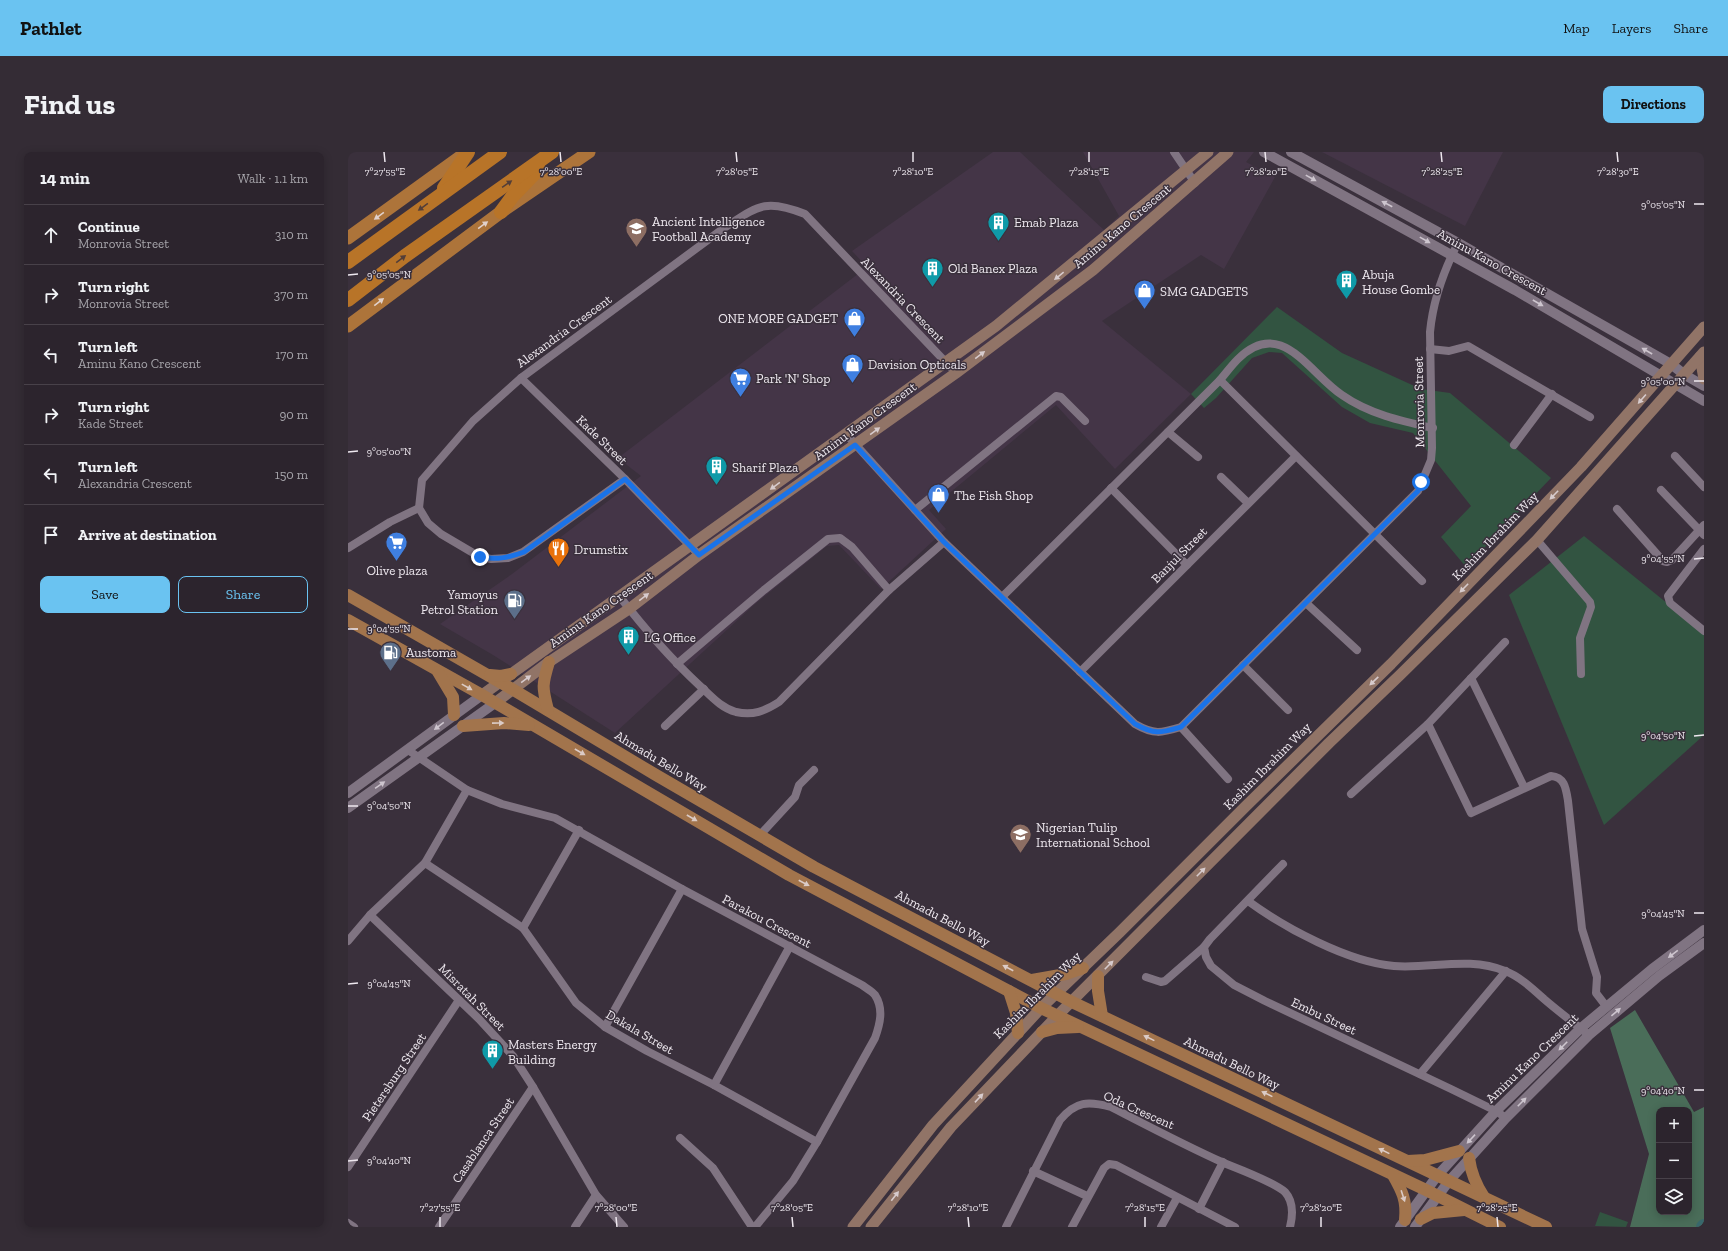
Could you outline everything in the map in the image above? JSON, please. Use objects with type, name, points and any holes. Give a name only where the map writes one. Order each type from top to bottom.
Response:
[{"type":"highway","points":[[438,196],[468,152]]},
{"type":"highway","points":[[348,238],[468,152]]},
{"type":"highway","points":[[348,262],[500,152]]},
{"type":"highway","points":[[348,300],[405,256],[552,152]]},
{"type":"highway","points":[[501,212],[512,197],[556,152]]},
{"type":"highway","points":[[348,326],[501,212],[589,152]]},
{"type":"main road","name":"Aminu Kano Crescent","points":[[482,695],[1002,322],[1208,152]]},
{"type":"main road","name":"Aminu Kano Crescent","points":[[495,703],[549,662],[629,608],[699,555],[956,373],[1092,270],[1228,152]]},
{"type":"main road","name":"Kashim Ibrahim Way","points":[[853,1227],[933,1125],[1041,1008],[1057,994],[1391,664],[1581,467],[1704,327]]},
{"type":"main road","points":[[871,1227],[951,1127],[1057,1016],[1329,743],[1537,540],[1685,375],[1702,354]]},
{"type":"main road","points":[[1702,354],[1704,379]]},
{"type":"main road","name":"Ahmadu Bello Way","points":[[348,595],[487,674],[814,867],[1072,1002],[1546,1227]]},
{"type":"main road","points":[[348,620],[482,695],[788,875],[1057,1016],[1426,1190],[1500,1227]]},
{"type":"main road","points":[[548,710],[543,690],[543,681],[549,662]]},
{"type":"main road","points":[[437,669],[453,697],[454,715]]},
{"type":"main road","points":[[487,674],[501,676],[511,674]]},
{"type":"main road","points":[[463,726],[504,723],[533,725]]},
{"type":"main road","points":[[1032,980],[1066,974],[1083,968]]},
{"type":"main road","points":[[1098,976],[1099,1001],[1102,1016]]},
{"type":"main road","points":[[1009,991],[1016,1012],[1018,1033]]},
{"type":"main road","points":[[1042,1032],[1057,1028],[1081,1027]]},
{"type":"main road","points":[[1407,1161],[1464,1155],[1478,1188],[1485,1198]]},
{"type":"main road","points":[[1393,1175],[1403,1194],[1410,1223],[1433,1213],[1465,1210]]},
{"type":"street","points":[[1174,152],[1194,183]]},
{"type":"street","name":"Aminu Kano Crescent","points":[[1264,152],[1522,294],[1704,401]]},
{"type":"street","name":"Aminu Kano Crescent","points":[[1291,152],[1458,242],[1670,364],[1704,386]]},
{"type":"street","name":"Alexandria Crescent","points":[[419,508],[422,480],[473,421],[521,378],[730,225],[752,210],[762,206],[773,205],[786,207],[805,214],[956,373]]},
{"type":"street","name":"Monrovia Street","points":[[1181,727],[1418,491],[1431,460],[1433,428],[1430,332],[1433,306],[1458,242]]},
{"type":"street","points":[[1002,597],[1220,380],[1238,359],[1260,344],[1275,344],[1287,347],[1341,394],[1360,406],[1373,412],[1433,428]]},
{"type":"street","points":[[1430,349],[1449,351],[1468,346],[1590,417]]},
{"type":"street","name":"Kade Street","points":[[521,378],[625,479],[699,555]]},
{"type":"street","points":[[1220,380],[1422,581]]},
{"type":"street","points":[[1667,394],[1687,390]]},
{"type":"street","points":[[1514,445],[1552,394]]},
{"type":"street","points":[[915,510],[1056,396],[1061,397],[1085,421]]},
{"type":"street","points":[[1168,432],[1198,457]]},
{"type":"street","points":[[846,434],[944,542],[1135,724],[1149,732],[1165,732],[1181,727],[1228,779]]},
{"type":"street","name":"Banjul Street","points":[[1080,672],[1296,456]]},
{"type":"street","points":[[1675,456],[1704,487]]},
{"type":"street","points":[[1221,477],[1248,503]]},
{"type":"street","points":[[348,548],[390,522],[419,508],[428,524],[441,534],[480,557],[491,559],[508,558],[524,552],[625,479]]},
{"type":"street","points":[[1111,488],[1187,565]]},
{"type":"street","points":[[1617,509],[1663,561],[1667,562],[1672,560],[1702,530],[1661,490]]},
{"type":"street","points":[[677,664],[764,590],[828,539],[840,538],[852,547],[890,590]]},
{"type":"street","points":[[1537,540],[1590,602],[1590,607],[1580,638],[1579,651],[1581,674]]},
{"type":"street","points":[[620,597],[677,664],[721,706],[736,712],[751,714],[765,711],[779,702],[890,590],[944,542]]},
{"type":"street","points":[[1704,549],[1668,596],[1670,603],[1704,630]]},
{"type":"street","points":[[1306,603],[1357,650]]},
{"type":"street","points":[[1351,794],[1428,724],[1505,642]]},
{"type":"street","points":[[1243,665],[1288,710]]},
{"type":"street","points":[[1471,678],[1524,787]]},
{"type":"street","points":[[665,726],[704,690]]},
{"type":"street","points":[[348,793],[482,695]]},
{"type":"street","name":"Aminu Kano Crescent","points":[[348,808],[495,703]]},
{"type":"street","points":[[1428,724],[1471,813],[1524,787],[1551,776],[1556,776],[1565,783],[1582,929],[1597,977],[1596,993],[1606,1006]]},
{"type":"street","name":"Parakou Crescent","points":[[408,750],[466,790],[502,804],[555,818],[682,889],[862,985],[875,994],[880,1008],[880,1024],[875,1038],[817,1142],[793,1181],[754,1227]]},
{"type":"street","points":[[760,836],[795,797],[799,785],[814,770]]},
{"type":"street","points":[[348,941],[370,915],[425,863],[466,790]]},
{"type":"street","points":[[523,928],[578,830]]},
{"type":"street","name":"Dakala Street","points":[[425,863],[523,928],[576,1003],[605,1027],[817,1142]]},
{"type":"street","points":[[1146,978],[1161,982],[1166,981],[1204,948],[1210,939],[1283,864]]},
{"type":"street","points":[[605,1027],[682,889]]},
{"type":"street","points":[[1248,901],[1261,911],[1298,932],[1339,952],[1367,961],[1393,966],[1477,964],[1506,971],[1528,986],[1590,1035]]},
{"type":"street","name":"Misratah Street","points":[[370,915],[479,1019],[513,1056],[533,1087],[596,1195],[624,1227]]},
{"type":"street","name":"Aminu Kano Crescent","points":[[1410,1223],[1438,1196],[1449,1181],[1464,1155],[1496,1111],[1581,1028],[1606,1006],[1704,930]]},
{"type":"street","name":"Aminu Kano Crescent","points":[[1410,1223],[1426,1190],[1437,1176],[1464,1155],[1506,1118],[1590,1035],[1659,976],[1704,942]]},
{"type":"street","points":[[714,1085],[790,946]]},
{"type":"street","name":"Embu Street","points":[[1204,948],[1206,957],[1211,966],[1234,985],[1496,1111],[1506,1118]]},
{"type":"street","points":[[1420,1074],[1506,971]]},
{"type":"street","name":"Pietersburg Street","points":[[348,1167],[459,1000]]},
{"type":"street","name":"Casablanca Street","points":[[439,1227],[533,1087]]},
{"type":"street","name":"Oda Crescent","points":[[1006,1227],[1060,1120],[1068,1110],[1082,1104],[1094,1102],[1111,1107],[1223,1162],[1253,1175],[1285,1192],[1292,1203],[1292,1219],[1290,1227]]},
{"type":"street","points":[[680,1138],[704,1159],[717,1173],[754,1227]]},
{"type":"street","points":[[1199,1209],[1223,1162]]},
{"type":"street","points":[[1072,1227],[1087,1196],[1104,1168],[1109,1164],[1116,1165],[1235,1227]]},
{"type":"street","points":[[1033,1171],[1087,1196]]},
{"type":"street","points":[[575,1227],[596,1195]]},
{"type":"street","points":[[1161,1227],[1177,1198]]},
{"type":"street","points":[[348,1223],[354,1227]]},
{"type":"shaded area","points":[[993,152],[1020,152],[1104,230],[1119,216],[1083,152],[1254,152],[1246,162],[1275,177],[1224,269],[1201,255],[1102,321],[1191,394],[1115,469],[1056,405],[929,510],[946,529],[881,589],[839,545],[827,546],[755,604],[615,733],[493,655],[440,624],[512,574],[641,476],[618,458],[867,267],[852,251]]},
{"type":"shaded area","points":[[1322,152],[1503,152],[1465,226]]},
{"type":"green space","points":[[1277,307],[1342,353],[1421,389],[1450,393],[1551,478],[1466,567],[1441,537],[1471,506],[1413,433],[1370,423],[1342,407],[1282,353],[1269,352],[1252,358],[1216,398],[1204,408],[1191,394]]},
{"type":"green space","points":[[1584,536],[1704,633],[1704,735],[1604,825],[1509,595]]},
{"type":"green space","points":[[1635,1010],[1691,1107],[1656,1107],[1656,1215],[1692,1215],[1692,1109],[1694,1112],[1704,1107],[1704,1227],[1630,1227],[1649,1154],[1610,1028]]},
{"type":"green space","points":[[1600,1212],[1628,1222],[1626,1227],[1595,1226]]},
{"type":"place","name":"Emab Plaza","points":[[998,242]]},
{"type":"place","name":"Ancient Intelligence Football Academy","points":[[636,248]]},
{"type":"place","name":"Old Banex Plaza","points":[[933,288]]},
{"type":"place","name":"Abuja House Gombe","points":[[1347,300]]},
{"type":"place","name":"SMG GADGETS","points":[[1145,310]]},
{"type":"place","name":"ONE MORE GADGET","points":[[854,338]]},
{"type":"place","name":"Davision Opticals","points":[[852,384]]},
{"type":"place","name":"Park 'N' Shop","points":[[741,398]]},
{"type":"place","name":"Sharif Plaza","points":[[717,486]]},
{"type":"place","name":"The Fish Shop","points":[[939,514]]},
{"type":"place","name":"Olive plaza","points":[[397,562]]},
{"type":"place","name":"Drumstix","points":[[558,568]]},
{"type":"place","name":"Yamoyus Petrol Station","points":[[514,620]]},
{"type":"place","name":"LG Office","points":[[628,656]]},
{"type":"place","name":"Austoma","points":[[391,672]]},
{"type":"place","name":"Nigerian Tulip International School","points":[[1020,854]]},
{"type":"place","name":"Masters Energy Building","points":[[492,1070]]},
{"type":"route","points":[[480,557],[491,559],[508,558],[524,552],[625,479],[699,555],[855,445],[944,542],[1135,724],[1149,732],[1165,732],[1181,727],[1418,491],[1421,482]]}]
